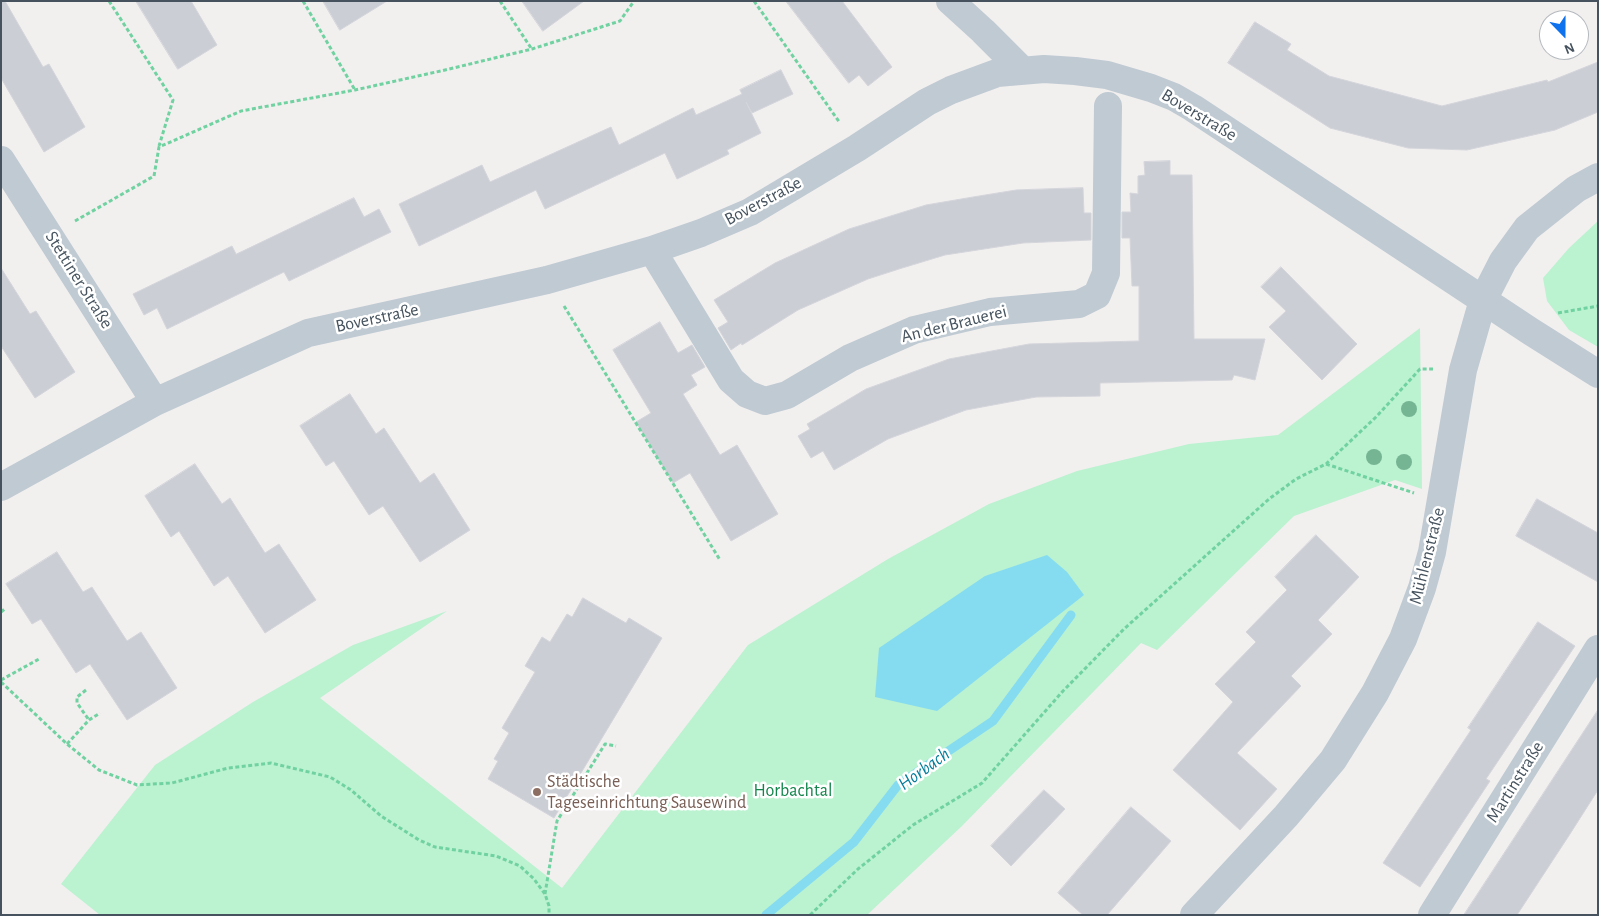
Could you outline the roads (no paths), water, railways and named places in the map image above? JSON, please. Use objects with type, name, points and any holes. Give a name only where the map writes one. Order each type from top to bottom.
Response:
[{"type":"street","points":[[950,1],[1022,70]]},
{"type":"street","name":"Boverstraße","points":[[1,487],[155,402],[308,333],[548,280],[652,250],[701,233],[750,212],[857,148],[927,102],[951,90],[997,73],[1022,70],[1075,70],[1107,75],[1174,97],[1598,374]]},
{"type":"street","name":"An der Brauerei","points":[[652,250],[731,380],[747,394],[765,401],[787,395],[850,358],[914,330],[990,312],[1078,304],[1097,295],[1106,274],[1108,106]]},
{"type":"street","name":"Stettiner Straße","points":[[1,160],[51,235],[155,402]]},
{"type":"street","name":"Mühlenstraße","points":[[1194,915],[1286,816],[1333,760],[1375,693],[1403,639],[1422,588],[1432,552],[1463,370],[1483,300],[1503,261],[1527,228],[1576,190],[1598,177]]},
{"type":"street","name":"Martinstraße","points":[[1432,915],[1598,649]]},
{"type":"water","points":[[1047,555],[1067,572],[1084,595],[937,711],[875,697],[879,648],[985,576]]},
{"type":"waterway","name":"Horbach","points":[[766,915],[854,842],[898,785],[993,721],[1071,615]]},
{"type":"place","name":"Städtische Tageseinrichtung Sausewind","points":[[537,792]]},
{"type":"park label","name":"Horbachtal","points":[[793,791]]}]
